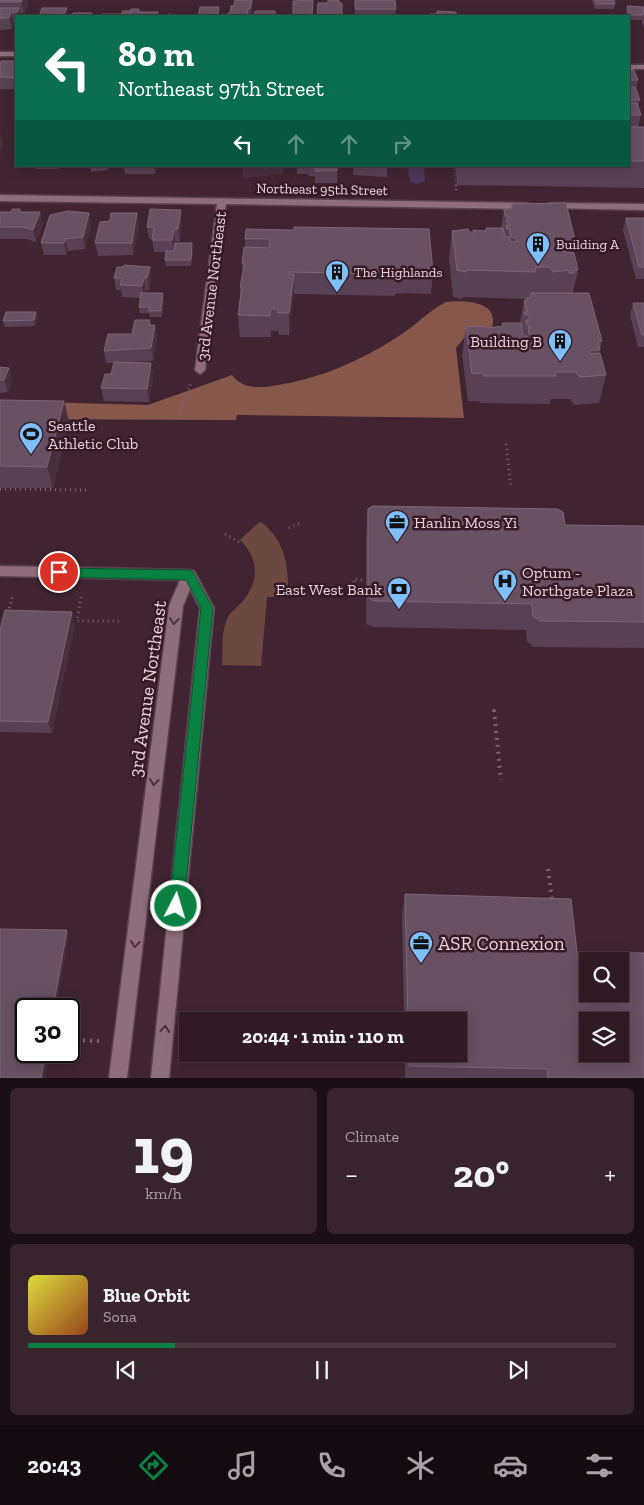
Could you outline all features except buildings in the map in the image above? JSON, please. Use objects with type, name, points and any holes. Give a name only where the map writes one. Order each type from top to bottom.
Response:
[{"type":"street","points":[[0,54],[15,54]]},
{"type":"street","points":[[630,67],[644,67]]},
{"type":"street","name":"Northeast 95th Street","points":[[0,198],[644,207]]},
{"type":"street","name":"3rd Avenue Northeast","points":[[200,370],[222,202]]},
{"type":"street","points":[[0,571],[189,575],[207,608],[160,1078]]},
{"type":"street","name":"3rd Avenue Northeast","points":[[118,1078],[176,606],[189,575]]},
{"type":"path","points":[[454,167],[457,198]]},
{"type":"path","points":[[177,419],[193,379],[200,370]]},
{"type":"path","points":[[506,444],[511,488]]},
{"type":"path","points":[[0,489],[88,490]]},
{"type":"path","points":[[289,528],[300,523]]},
{"type":"path","points":[[225,534],[239,542]]},
{"type":"path","points":[[347,590],[354,590],[354,579],[366,580]]},
{"type":"path","points":[[6,618],[13,595]]},
{"type":"path","points":[[81,597],[76,621],[122,621]]},
{"type":"path","points":[[494,709],[501,780]]},
{"type":"path","points":[[548,869],[552,904]]},
{"type":"path","points":[[80,1040],[99,1041]]},
{"type":"shaded area","points":[[407,167],[424,167],[425,181],[417,184],[410,182]]},
{"type":"shaded area","points":[[463,301],[480,304],[487,308],[493,320],[491,330],[465,337],[456,348],[464,418],[237,415],[236,420],[0,419],[0,401],[148,405],[232,375],[236,380],[253,387],[266,387],[311,378],[373,352],[402,334],[446,302]]},
{"type":"shaded area","points":[[261,522],[269,529],[281,546],[288,576],[288,597],[267,597],[261,666],[222,665],[225,624],[230,614],[248,594],[254,578],[254,562],[251,554],[240,540]]},
{"type":"place","name":"Building A","points":[[538,265]]},
{"type":"place","name":"The Highlands","points":[[337,293]]},
{"type":"place","name":"Building B","points":[[560,362]]},
{"type":"place","name":"Seattle Athletic Club","points":[[31,455]]},
{"type":"place","name":"Hanlin Moss Yi","points":[[397,543]]},
{"type":"place","name":"Optum - Northgate Plaza","points":[[505,602]]},
{"type":"place","name":"East West Bank","points":[[399,610]]},
{"type":"place","name":"ASR Connexion","points":[[421,964]]},
{"type":"route","points":[[59,572],[189,575],[207,608],[176,906]]}]
